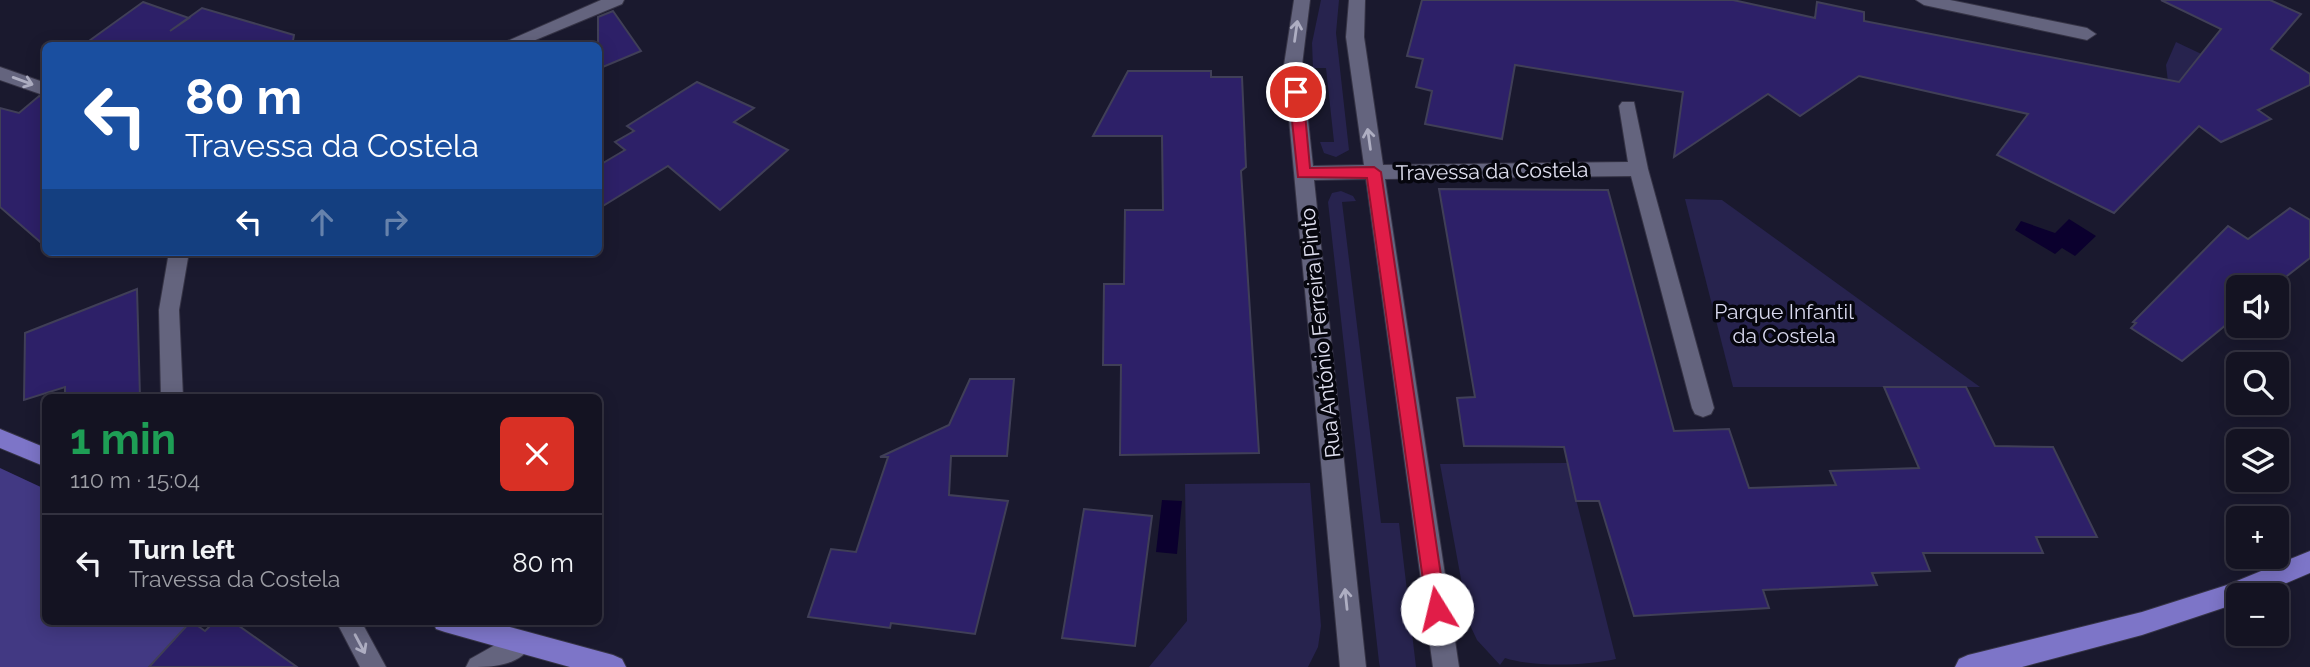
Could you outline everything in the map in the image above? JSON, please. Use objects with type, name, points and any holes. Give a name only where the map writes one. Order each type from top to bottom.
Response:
[{"type":"main road","points":[[0,438],[42,456]]},
{"type":"main road","points":[[1968,667],[2199,604],[2310,562]]},
{"type":"main road","points":[[459,625],[613,667]]},
{"type":"street","points":[[514,42],[616,0]]},
{"type":"street","name":"Rua António Ferreira Pinto","points":[[1302,0],[1293,65],[1353,667]]},
{"type":"street","points":[[1357,0],[1355,37],[1446,667]]},
{"type":"street","points":[[1924,0],[2087,34]]},
{"type":"street","points":[[0,74],[42,89]]},
{"type":"street","points":[[1628,106],[1639,169],[1703,408]]},
{"type":"street","name":"Travessa da Costela","points":[[1304,173],[1639,169]]},
{"type":"street","points":[[172,394],[169,310],[177,256]]},
{"type":"street","points":[[350,625],[373,667]]},
{"type":"street","points":[[479,667],[520,643]]},
{"type":"green space","points":[[1321,0],[1339,0],[1336,33],[1349,150],[1336,157],[1324,153],[1320,142],[1334,142],[1326,68],[1313,68],[1312,43]]},
{"type":"green space","points":[[2176,42],[2250,77],[2225,88],[2176,149],[2166,65]]},
{"type":"green space","points":[[1341,191],[1353,196],[1356,201],[1342,202],[1381,523],[1399,523],[1416,667],[1380,667],[1379,662],[1328,202],[1332,193]]},
{"type":"green space","name":"Parque Infantil da Costela","points":[[1685,199],[1722,200],[1980,387],[1733,387]]},
{"type":"green space","points":[[1567,463],[1616,659],[1559,664],[1529,663],[1505,658],[1500,665],[1477,640],[1469,623],[1440,464]]},
{"type":"green space","points":[[1310,483],[1321,626],[1318,647],[1308,667],[1149,667],[1187,621],[1185,484]]},
{"type":"shaded area","points":[[2069,219],[2096,236],[2075,256],[2062,248],[2055,254],[2015,230],[2021,221],[2055,233]]},
{"type":"shaded area","points":[[0,468],[42,488],[42,625],[187,625],[149,667],[0,667]]},
{"type":"shaded area","points":[[1162,500],[1182,501],[1177,554],[1156,552]]},
{"type":"building","points":[[1422,0],[1733,0],[1815,18],[1817,2],[1864,12],[1864,21],[2179,82],[2221,29],[2161,0],[2270,0],[2301,14],[2271,49],[2310,74],[2310,85],[2258,110],[2271,119],[2221,142],[2199,126],[2114,213],[1997,155],[2028,114],[1859,76],[1800,116],[1768,94],[1674,157],[1683,92],[1515,65],[1502,139],[1425,124],[1432,91],[1416,87],[1423,59],[1407,56]]},
{"type":"building","points":[[143,2],[188,18],[202,8],[294,35],[293,42],[88,42]]},
{"type":"building","points":[[613,11],[641,51],[602,67],[598,17]]},
{"type":"building","points":[[1128,71],[1211,71],[1211,77],[1242,77],[1246,167],[1241,171],[1259,453],[1120,455],[1121,365],[1103,365],[1104,284],[1124,284],[1125,210],[1163,210],[1162,136],[1093,136]]},
{"type":"building","points":[[697,82],[754,108],[734,122],[788,150],[720,210],[668,166],[602,207],[602,164],[625,150],[615,142],[634,131],[627,126]]},
{"type":"building","points":[[39,96],[42,97],[42,244],[0,207],[0,108],[19,113]]},
{"type":"building","points":[[1439,189],[1608,190],[1674,431],[1729,429],[1749,488],[1836,485],[1830,471],[1919,468],[1884,387],[1966,387],[1995,446],[2053,447],[2097,537],[2036,537],[2043,553],[1923,553],[1930,571],[1872,573],[1877,585],[1763,590],[1769,608],[1634,616],[1599,501],[1576,501],[1564,447],[1464,446],[1457,398],[1475,397]]},
{"type":"building","points":[[2290,208],[2310,220],[2310,258],[2288,275],[2226,275],[2226,325],[2182,361],[2131,328],[2136,323],[2133,322],[2228,226],[2248,239]]},
{"type":"building","points":[[137,289],[140,394],[65,394],[65,387],[24,400],[25,333]]},
{"type":"building","points":[[970,379],[1014,379],[1007,456],[951,456],[949,495],[1008,501],[975,634],[891,623],[890,628],[808,617],[831,549],[856,552],[888,457],[880,457],[949,425]]},
{"type":"building","points":[[1084,509],[1152,516],[1135,646],[1062,638]]},
{"type":"building","points":[[187,625],[197,625],[205,631],[211,625],[238,625],[297,667],[149,667]]},
{"type":"route","points":[[1296,92],[1304,173],[1374,172],[1437,609]]}]
